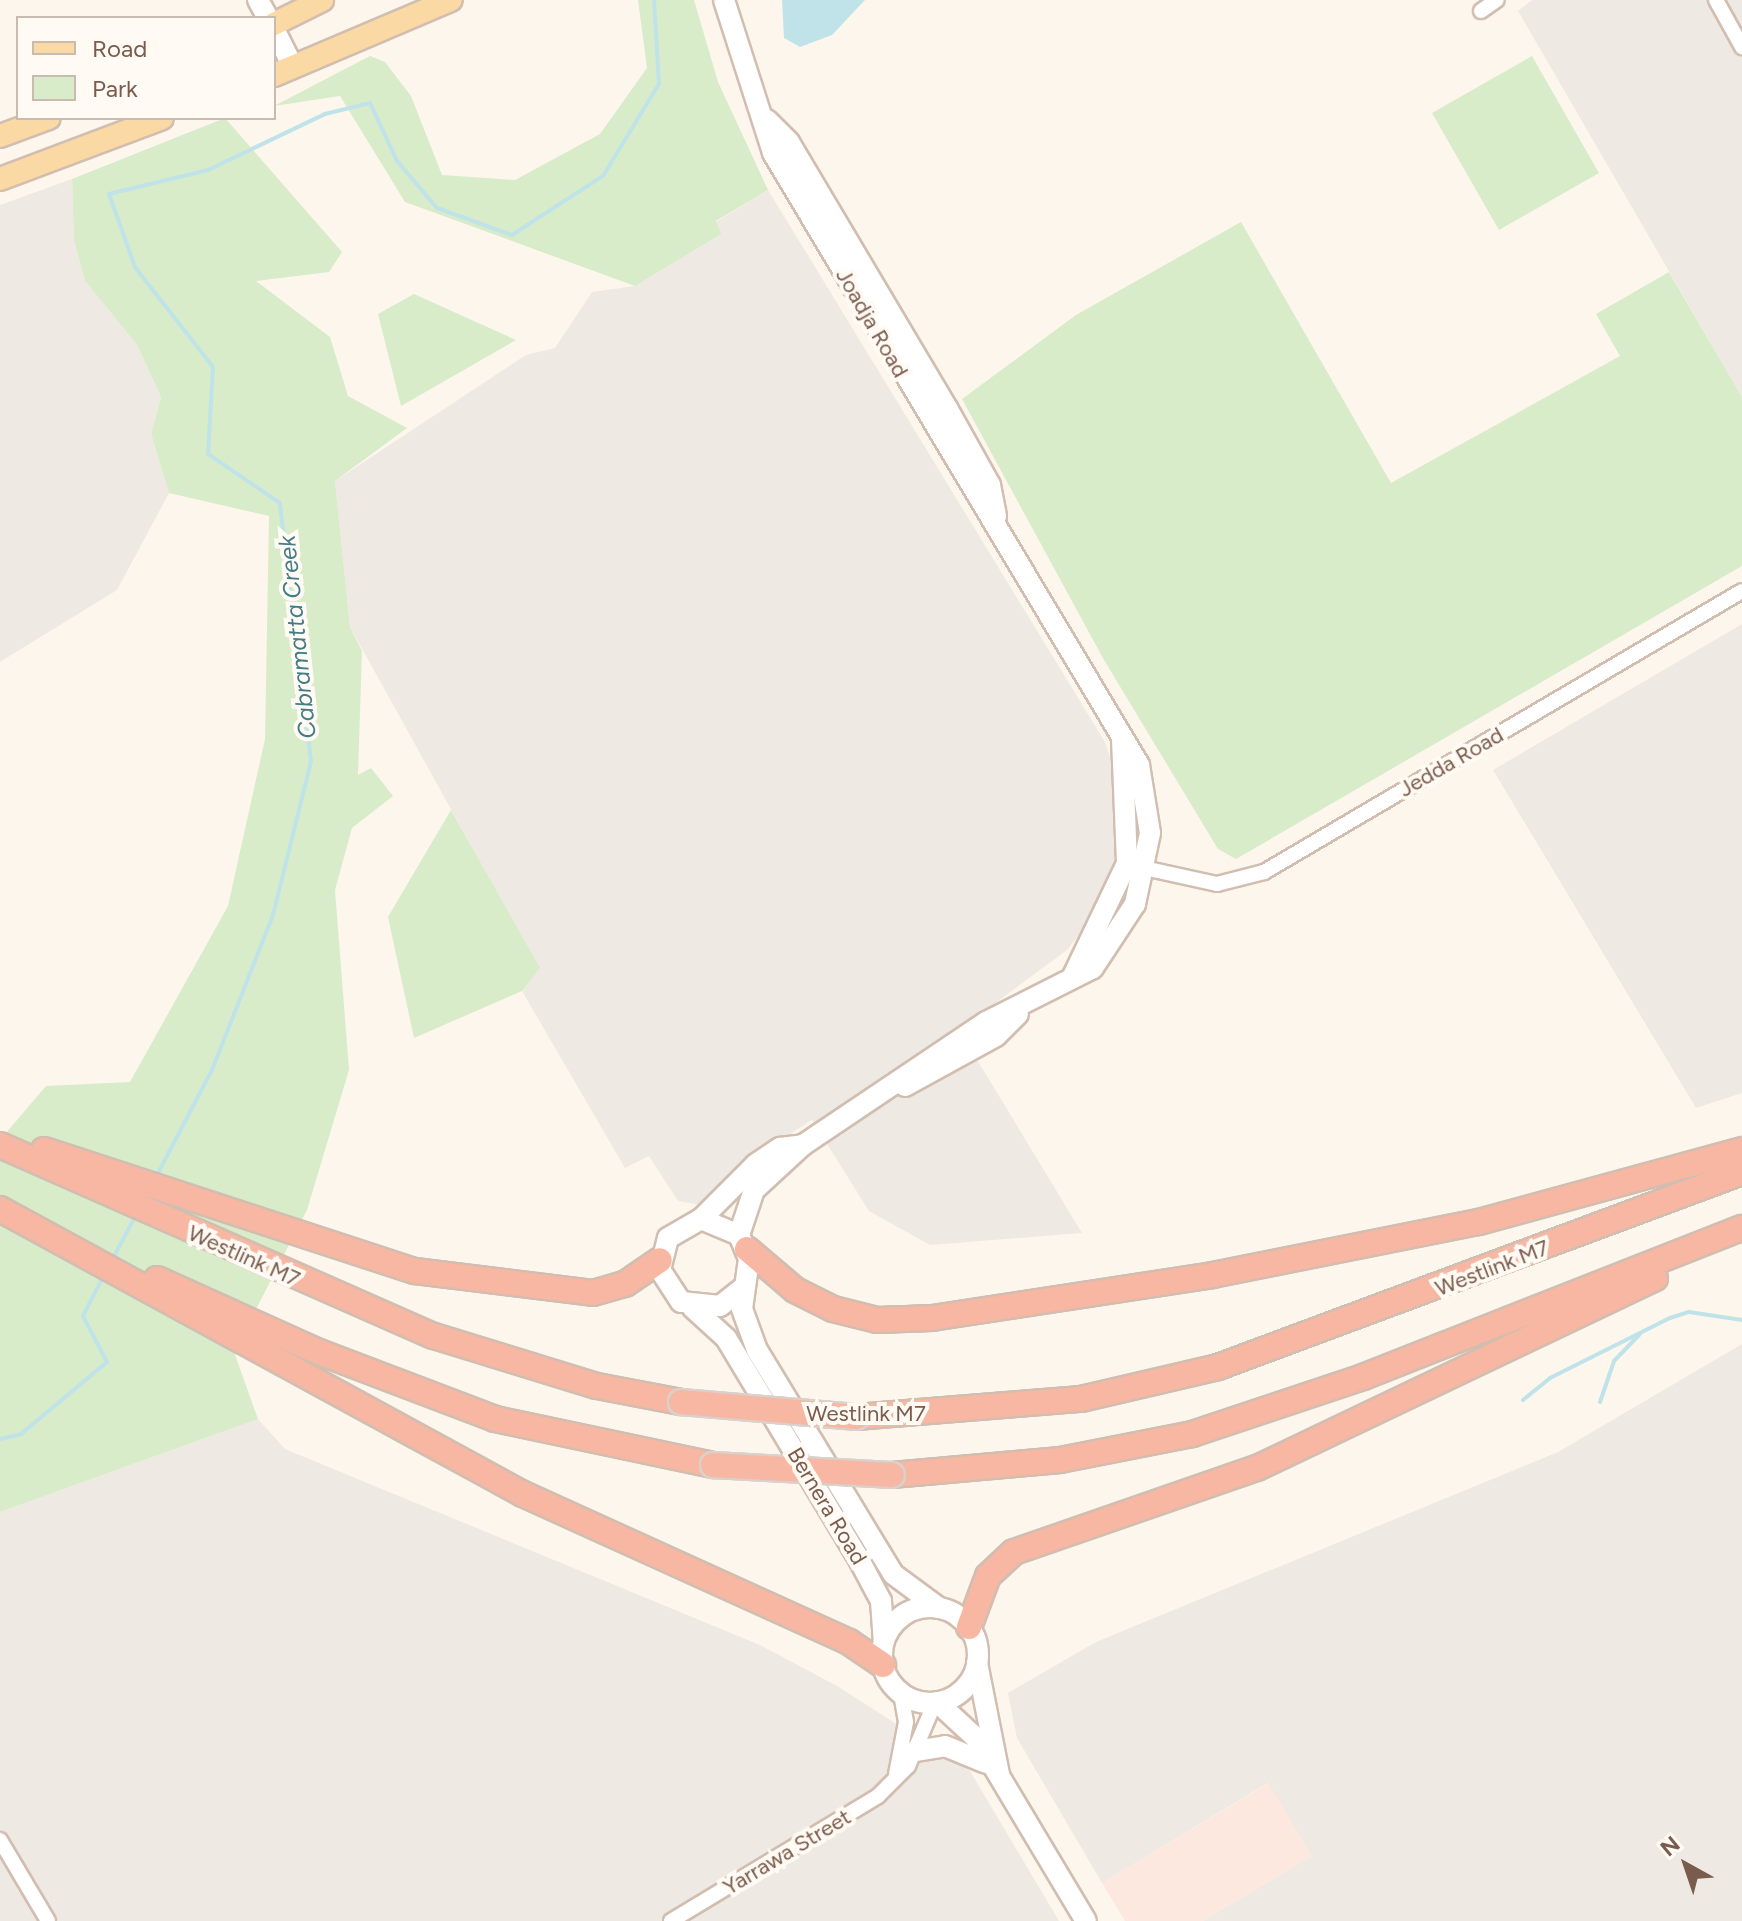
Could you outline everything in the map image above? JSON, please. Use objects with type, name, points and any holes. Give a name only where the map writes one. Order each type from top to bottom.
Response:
[{"type":"highway","points":[[0,1135],[362,1259],[593,1293],[625,1284],[660,1260]]},
{"type":"highway","name":"Westlink M7","points":[[0,1145],[343,1300],[511,1363],[681,1402],[856,1417],[1068,1401],[1218,1367],[1742,1172]]},
{"type":"highway","points":[[743,1242],[813,1300],[877,1320],[1149,1286],[1213,1275],[1479,1222],[1742,1150]]},
{"type":"highway","points":[[0,1208],[319,1352],[495,1419],[713,1465],[892,1475],[1060,1460],[1192,1434],[1363,1377],[1742,1228]]},
{"type":"highway","points":[[0,1208],[573,1520],[849,1642],[883,1665]]},
{"type":"highway","points":[[969,1627],[988,1576],[1014,1552],[1257,1468],[1742,1240]]},
{"type":"main road","points":[[276,26],[322,0]]},
{"type":"main road","points":[[276,36],[284,71],[451,0]]},
{"type":"main road","name":"Joadja Road","points":[[726,2],[781,167],[973,494],[996,516],[1139,765],[1146,794],[1148,870]]},
{"type":"main road","points":[[0,136],[44,120]]},
{"type":"main road","points":[[0,179],[157,120]]},
{"type":"main road","name":"Joadja Road","points":[[1122,740],[1127,863]]},
{"type":"main road","points":[[1072,978],[1127,863]]},
{"type":"main road","points":[[803,1145],[780,1148],[756,1164],[701,1219],[674,1231],[660,1260],[667,1289],[691,1306],[720,1306],[743,1288],[743,1242],[754,1190],[803,1145],[894,1090],[985,1043],[1021,1011],[1105,954],[1148,870]]},
{"type":"main road","points":[[701,1219],[743,1242]]},
{"type":"main road","name":"Bernera Road","points":[[743,1288],[757,1350],[885,1562],[908,1590],[939,1608]]},
{"type":"main road","name":"Bernera Road","points":[[691,1306],[726,1338],[856,1554],[881,1601],[884,1640]]},
{"type":"main road","points":[[992,1768],[969,1627],[939,1608],[912,1611],[884,1640],[883,1665],[901,1693],[936,1702],[972,1732],[992,1768],[1086,1921]]},
{"type":"main road","points":[[936,1702],[963,1689],[977,1663]]},
{"type":"main road","points":[[915,1751],[945,1746],[992,1768]]},
{"type":"street","points":[[1481,11],[1497,0]]},
{"type":"street","points":[[1716,0],[1742,47]]},
{"type":"street","name":"Jedda Road","points":[[1127,863],[1217,884],[1264,872],[1741,596]]},
{"type":"street","points":[[896,1774],[906,1722],[901,1693]]},
{"type":"street","name":"Yarrawa Street","points":[[671,1921],[867,1804],[915,1751],[936,1702]]},
{"type":"street","points":[[0,1840],[48,1921]]},
{"type":"shaded area","points":[[1532,0],[1742,0],[1742,397],[1518,11]]},
{"type":"shaded area","points":[[72,179],[74,241],[85,281],[137,345],[161,397],[151,434],[169,493],[117,590],[0,662],[0,205]]},
{"type":"shaded area","points":[[768,190],[1105,742],[1116,775],[1117,853],[1094,916],[1067,950],[959,1030],[1082,1233],[930,1245],[869,1211],[812,1120],[758,1154],[702,1205],[678,1201],[649,1156],[625,1168],[522,991],[539,968],[350,627],[335,481],[526,355],[555,348],[592,292],[635,286],[720,234],[716,222]]},
{"type":"shaded area","points":[[1742,624],[1742,1093],[1696,1108],[1493,770]]},
{"type":"shaded area","points":[[1742,1344],[1742,1921],[1203,1921],[1312,1856],[1268,1783],[1102,1883],[1017,1738],[1008,1693],[1096,1642],[1558,1452]]},
{"type":"shaded area","points":[[258,1419],[285,1449],[760,1645],[837,1686],[970,1771],[1059,1921],[0,1921],[0,1512]]},
{"type":"shaded area","points":[[1269,1783],[1312,1856],[1203,1921],[1125,1921],[1102,1883]]},
{"type":"green space","points":[[638,0],[694,0],[718,82],[768,190],[716,221],[721,234],[635,286],[405,202],[340,96],[276,106],[370,56],[385,62],[411,96],[442,175],[515,180],[600,134],[647,68]]},
{"type":"green space","points":[[1532,56],[1599,173],[1499,230],[1432,113]]},
{"type":"green space","points":[[220,120],[227,120],[342,252],[329,272],[256,281],[330,337],[348,396],[407,428],[335,481],[350,627],[362,651],[358,775],[371,768],[393,796],[352,828],[335,890],[349,1070],[307,1210],[234,1352],[258,1419],[0,1512],[0,1140],[46,1086],[130,1082],[228,906],[265,739],[269,516],[169,493],[151,434],[161,397],[137,345],[85,281],[74,241],[72,179]]},
{"type":"green space","points":[[1241,222],[1391,483],[1620,356],[1596,314],[1669,272],[1742,397],[1742,566],[1236,859],[1218,849],[1104,660],[962,399],[1076,315]]},
{"type":"green space","points":[[414,294],[516,340],[401,406],[378,314]]},
{"type":"green space","points":[[451,810],[540,968],[522,991],[414,1038],[388,917]]},
{"type":"water","points":[[782,0],[865,0],[832,35],[800,47],[784,38]]},
{"type":"waterway","name":"Cabramatta Creek","points":[[156,1177],[212,1070],[273,915],[311,761],[280,503],[208,454],[213,367],[135,267],[109,194],[208,170],[325,114],[370,103],[397,161],[437,208],[512,235],[603,176],[659,84],[654,0]]},
{"type":"waterway","name":"Cabramatta Creek","points":[[111,1262],[137,1213]]},
{"type":"waterway","name":"Cabramatta Creek","points":[[0,1439],[21,1434],[107,1362],[83,1316],[103,1277]]},
{"type":"waterway","points":[[1523,1400],[1550,1378],[1670,1318],[1689,1312],[1742,1320]]},
{"type":"waterway","points":[[1600,1402],[1614,1361],[1640,1334]]}]
